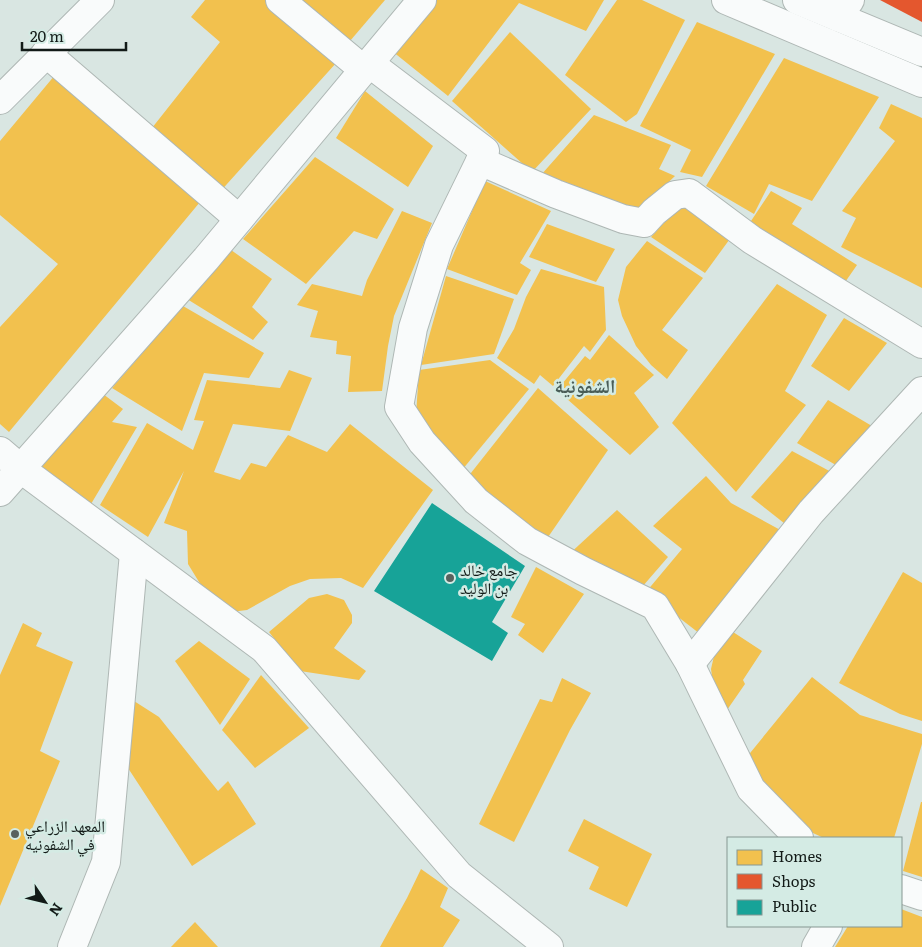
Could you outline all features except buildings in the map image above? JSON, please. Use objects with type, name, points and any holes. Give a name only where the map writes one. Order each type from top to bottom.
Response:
[{"type":"street","points":[[0,100],[100,0]]},
{"type":"street","points":[[280,0],[366,67],[485,151],[439,245],[413,328],[399,407],[422,442],[476,501],[528,541],[583,571],[655,606],[690,664],[751,789],[798,837]]},
{"type":"street","points":[[0,492],[206,259],[422,0]]},
{"type":"street","points":[[726,0],[922,83]]},
{"type":"street","points":[[797,0],[844,9],[922,52]]},
{"type":"street","points":[[46,53],[239,218]]},
{"type":"street","points":[[480,161],[556,194],[623,219],[644,223],[675,195],[689,193],[752,240],[922,344]]},
{"type":"street","points":[[690,664],[810,512],[922,391]]},
{"type":"street","points":[[0,451],[20,469],[264,649],[459,875],[549,947]]},
{"type":"street","points":[[72,947],[106,862],[134,553]]},
{"type":"street","points":[[902,890],[922,896]]},
{"type":"street","points":[[816,947],[827,927]]},
{"type":"place","name":"جامع خالد بن الوليد","points":[[450,578]]},
{"type":"place","name":"المعهد الزراعي في الشفونيه","points":[[15,834]]},
{"type":"district","name":"الشفونية","points":[[585,385]]}]
